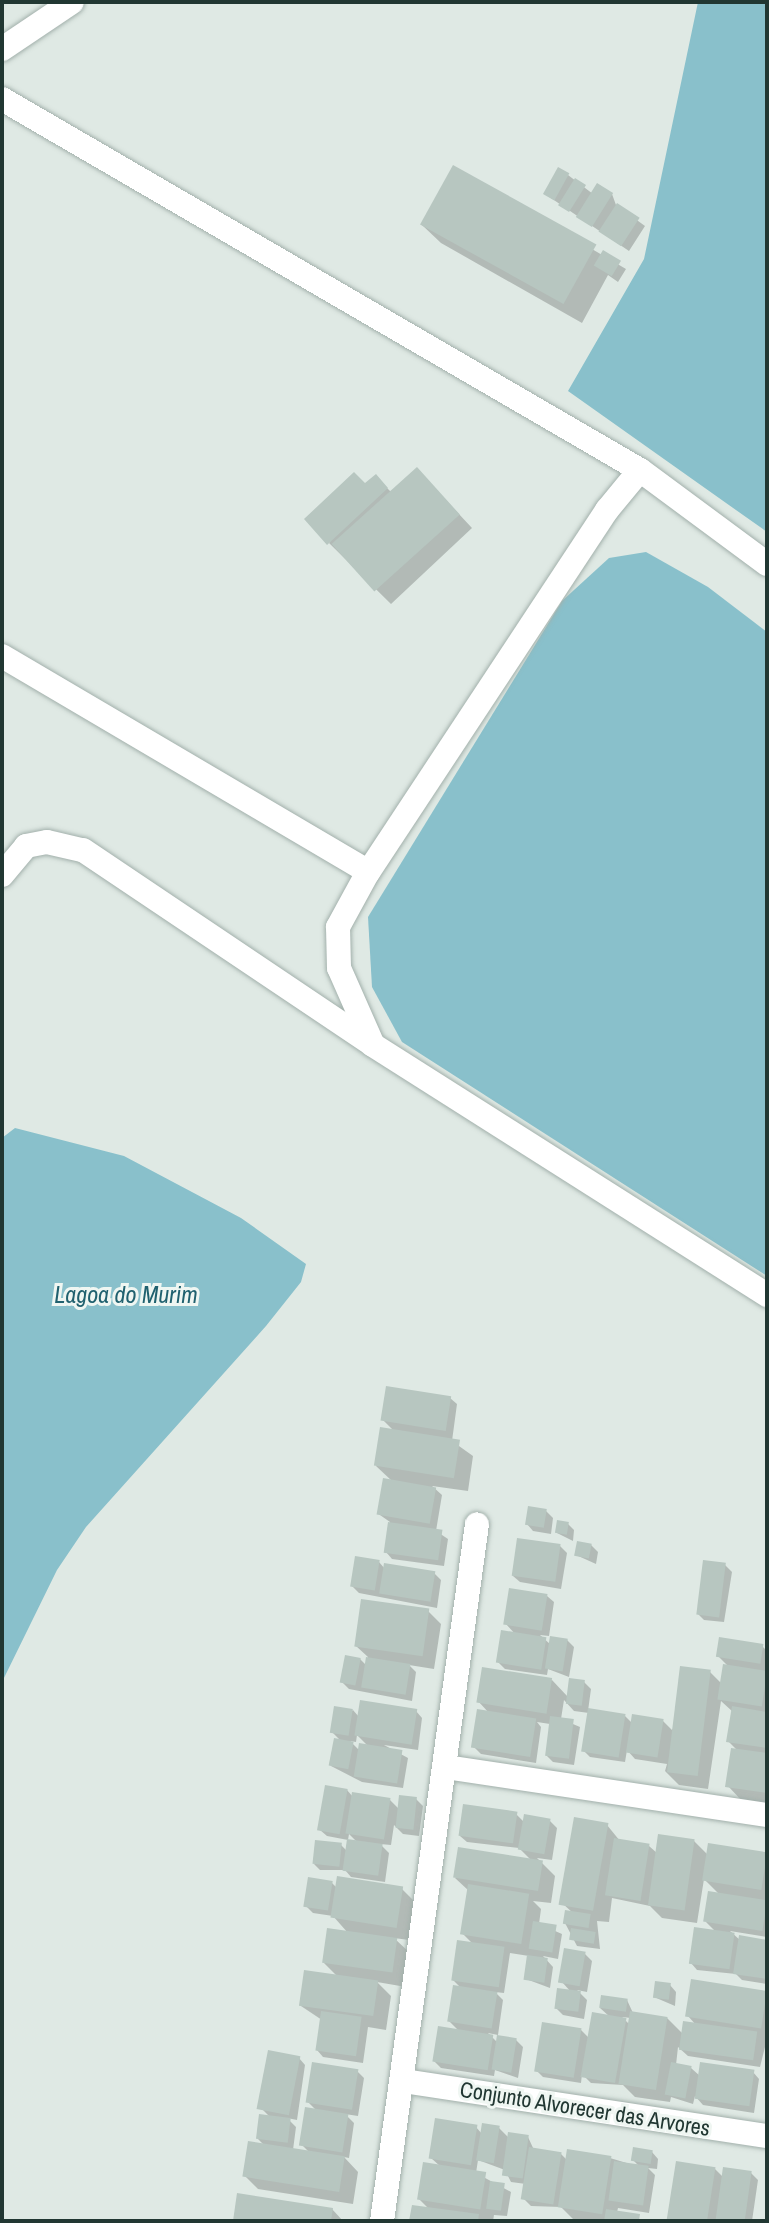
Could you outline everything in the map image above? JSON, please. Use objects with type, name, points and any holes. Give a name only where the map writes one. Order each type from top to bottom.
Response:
[{"type":"street","points":[[2,49],[72,2]]},
{"type":"street","points":[[2,99],[640,470],[767,564]]},
{"type":"street","points":[[373,1045],[339,968],[338,927],[368,872],[607,510],[640,470]]},
{"type":"street","points":[[2,656],[368,872]]},
{"type":"street","points":[[2,875],[26,846],[47,842],[83,850],[373,1045],[767,1295]]},
{"type":"street","points":[[382,2221],[477,1524]]},
{"type":"street","points":[[445,1767],[767,1815]]},
{"type":"street","name":"Conjunto Alvorecer das Arvores","points":[[403,2081],[767,2136]]},
{"type":"water","points":[[698,2],[767,2],[767,532],[568,391],[644,259]]},
{"type":"water","points":[[646,552],[708,587],[767,632],[767,1276],[402,1042],[372,987],[368,917],[562,601],[609,558]]},
{"type":"water","name":"Lagoa do Murim","points":[[15,1128],[124,1156],[241,1218],[306,1264],[301,1282],[266,1326],[86,1527],[57,1570],[2,1682],[2,1138]]},
{"type":"building","points":[[453,165],[596,245],[563,304],[420,224]]},
{"type":"building","points":[[558,167],[569,173],[554,200],[543,194]]},
{"type":"building","points":[[575,178],[586,185],[569,212],[558,205]]},
{"type":"building","points":[[597,183],[613,193],[592,227],[576,217]]},
{"type":"building","points":[[617,203],[640,218],[621,246],[598,232]]},
{"type":"building","points":[[603,250],[621,261],[612,276],[594,265]]},
{"type":"building","points":[[417,467],[460,515],[374,592],[332,544]]},
{"type":"building","points":[[354,472],[365,483],[376,474],[388,488],[327,545],[304,519]]},
{"type":"building","points":[[386,1386],[451,1396],[446,1431],[381,1421]]},
{"type":"building","points":[[380,1427],[460,1440],[454,1478],[374,1466]]},
{"type":"building","points":[[383,1478],[436,1487],[430,1524],[377,1514]]},
{"type":"building","points":[[528,1506],[547,1509],[544,1528],[525,1525]]},
{"type":"building","points":[[557,1520],[569,1522],[567,1535],[555,1533]]},
{"type":"building","points":[[388,1522],[442,1530],[438,1560],[384,1553]]},
{"type":"building","points":[[517,1538],[561,1544],[555,1582],[512,1576]]},
{"type":"building","points":[[577,1541],[592,1544],[589,1559],[574,1556]]},
{"type":"building","points":[[355,1556],[380,1560],[375,1591],[350,1587]]},
{"type":"building","points":[[703,1560],[726,1563],[719,1617],[696,1615]]},
{"type":"building","points":[[384,1563],[435,1571],[431,1602],[379,1594]]},
{"type":"building","points":[[509,1588],[548,1594],[542,1631],[503,1625]]},
{"type":"building","points":[[361,1599],[429,1609],[423,1656],[354,1647]]},
{"type":"building","points":[[501,1630],[546,1637],[541,1670],[496,1663]]},
{"type":"building","points":[[550,1636],[568,1639],[563,1671],[545,1669]]},
{"type":"building","points":[[719,1637],[763,1644],[760,1664],[716,1657]]},
{"type":"building","points":[[345,1655],[361,1658],[355,1686],[340,1682]]},
{"type":"building","points":[[366,1657],[410,1664],[406,1695],[361,1688]]},
{"type":"building","points":[[723,1664],[767,1671],[762,1707],[717,1700]]},
{"type":"building","points":[[680,1666],[711,1670],[698,1776],[667,1772]]},
{"type":"building","points":[[482,1667],[552,1678],[546,1714],[476,1703]]},
{"type":"building","points":[[569,1678],[585,1680],[582,1706],[566,1704]]},
{"type":"building","points":[[360,1700],[417,1709],[412,1745],[354,1736]]},
{"type":"building","points":[[334,1706],[353,1709],[349,1736],[330,1733]]},
{"type":"building","points":[[732,1706],[767,1712],[767,1748],[726,1742]]},
{"type":"building","points":[[588,1708],[626,1714],[619,1757],[581,1751]]},
{"type":"building","points":[[477,1709],[536,1718],[530,1757],[471,1748]]},
{"type":"building","points":[[632,1714],[664,1719],[658,1758],[626,1753]]},
{"type":"building","points":[[550,1716],[574,1719],[569,1759],[545,1756]]},
{"type":"building","points":[[334,1738],[354,1742],[348,1769],[329,1765]]},
{"type":"building","points":[[359,1743],[402,1750],[397,1783],[354,1777]]},
{"type":"building","points":[[731,1748],[767,1753],[767,1793],[725,1787]]},
{"type":"building","points":[[325,1785],[348,1789],[340,1834],[317,1830]]},
{"type":"building","points":[[352,1792],[391,1798],[384,1840],[345,1833]]},
{"type":"building","points":[[399,1795],[417,1797],[413,1830],[396,1828]]},
{"type":"building","points":[[463,1804],[517,1812],[513,1843],[459,1836]]},
{"type":"building","points":[[524,1814],[551,1819],[544,1854],[518,1849]]},
{"type":"building","points":[[574,1817],[608,1823],[593,1911],[559,1905]]},
{"type":"building","points":[[658,1834],[695,1839],[685,1910],[648,1905]]},
{"type":"building","points":[[614,1838],[650,1844],[640,1901],[605,1895]]},
{"type":"building","points":[[347,1839],[383,1844],[378,1876],[343,1871]]},
{"type":"building","points":[[315,1840],[342,1843],[339,1867],[312,1864]]},
{"type":"building","points":[[708,1843],[767,1852],[761,1890],[702,1881]]},
{"type":"building","points":[[458,1847],[543,1860],[538,1891],[453,1878]]},
{"type":"building","points":[[337,1876],[403,1886],[397,1928],[330,1917]]},
{"type":"building","points":[[308,1877],[333,1881],[328,1911],[303,1907]]},
{"type":"building","points":[[468,1884],[529,1894],[521,1944],[460,1934]]},
{"type":"building","points":[[708,1891],[767,1900],[762,1931],[703,1922]]},
{"type":"building","points":[[565,1910],[591,1914],[588,1928],[563,1924]]},
{"type":"building","points":[[533,1921],[557,1925],[552,1952],[529,1949]]},
{"type":"building","points":[[694,1927],[735,1933],[729,1969],[689,1964]]},
{"type":"building","points":[[327,1928],[397,1938],[392,1973],[322,1963]]},
{"type":"building","points":[[571,1928],[596,1932],[594,1944],[569,1940]]},
{"type":"building","points":[[739,1935],[767,1940],[767,1979],[733,1974]]},
{"type":"building","points":[[457,1940],[505,1947],[499,1987],[451,1981]]},
{"type":"building","points":[[564,1948],[586,1952],[580,1986],[558,1982]]},
{"type":"building","points":[[527,1955],[548,1958],[544,1983],[524,1980]]},
{"type":"building","points":[[304,1970],[378,1980],[373,2016],[299,2006]]},
{"type":"building","points":[[691,1979],[767,1991],[761,2029],[685,2017]]},
{"type":"building","points":[[655,1981],[671,1983],[669,2000],[653,1998]]},
{"type":"building","points":[[453,1985],[497,1992],[492,2029],[447,2022]]},
{"type":"building","points":[[557,1988],[581,1991],[578,2012],[554,2009]]},
{"type":"building","points":[[601,1995],[628,1999],[626,2012],[599,2008]]},
{"type":"building","points":[[321,2011],[362,2017],[356,2056],[315,2051]]},
{"type":"building","points":[[630,2011],[668,2017],[656,2090],[618,2084]]},
{"type":"building","points":[[592,2012],[626,2018],[615,2083],[581,2077]]},
{"type":"building","points":[[683,2021],[757,2031],[753,2060],[679,2050]]},
{"type":"building","points":[[542,2022],[582,2028],[574,2078],[534,2071]]},
{"type":"building","points":[[438,2026],[493,2035],[488,2070],[432,2062]]},
{"type":"building","points":[[497,2035],[517,2038],[511,2073],[492,2070]]},
{"type":"building","points":[[268,2050],[300,2056],[289,2115],[257,2109]]},
{"type":"building","points":[[312,2062],[358,2069],[352,2110],[306,2102]]},
{"type":"building","points":[[671,2062],[692,2066],[685,2098],[665,2094]]},
{"type":"building","points":[[700,2062],[754,2070],[749,2106],[695,2099]]},
{"type":"building","points":[[305,2107],[348,2114],[342,2152],[299,2146]]},
{"type":"building","points":[[259,2114],[291,2118],[288,2143],[256,2139]]},
{"type":"building","points":[[435,2118],[477,2125],[471,2165],[429,2158]]},
{"type":"building","points":[[482,2123],[500,2126],[494,2163],[476,2161]]},
{"type":"building","points":[[508,2132],[529,2135],[523,2178],[502,2176]]},
{"type":"building","points":[[248,2141],[345,2156],[339,2192],[242,2177]]},
{"type":"building","points":[[529,2147],[562,2152],[553,2205],[521,2199]]},
{"type":"building","points":[[633,2147],[653,2150],[651,2164],[631,2161]]},
{"type":"building","points":[[567,2149],[611,2156],[602,2214],[558,2207]]},
{"type":"building","points":[[614,2161],[649,2166],[643,2205],[608,2201]]},
{"type":"building","points":[[676,2161],[716,2167],[707,2221],[666,2221]]},
{"type":"building","points":[[423,2162],[486,2172],[480,2210],[417,2200]]},
{"type":"building","points":[[723,2167],[752,2171],[745,2221],[715,2221]]},
{"type":"building","points":[[490,2181],[505,2183],[501,2211],[486,2209]]},
{"type":"building","points":[[237,2193],[333,2208],[331,2221],[233,2221]]},
{"type":"building","points":[[412,2205],[479,2214],[478,2221],[409,2221]]},
{"type":"building","points":[[606,2209],[640,2214],[639,2221],[604,2221]]}]
